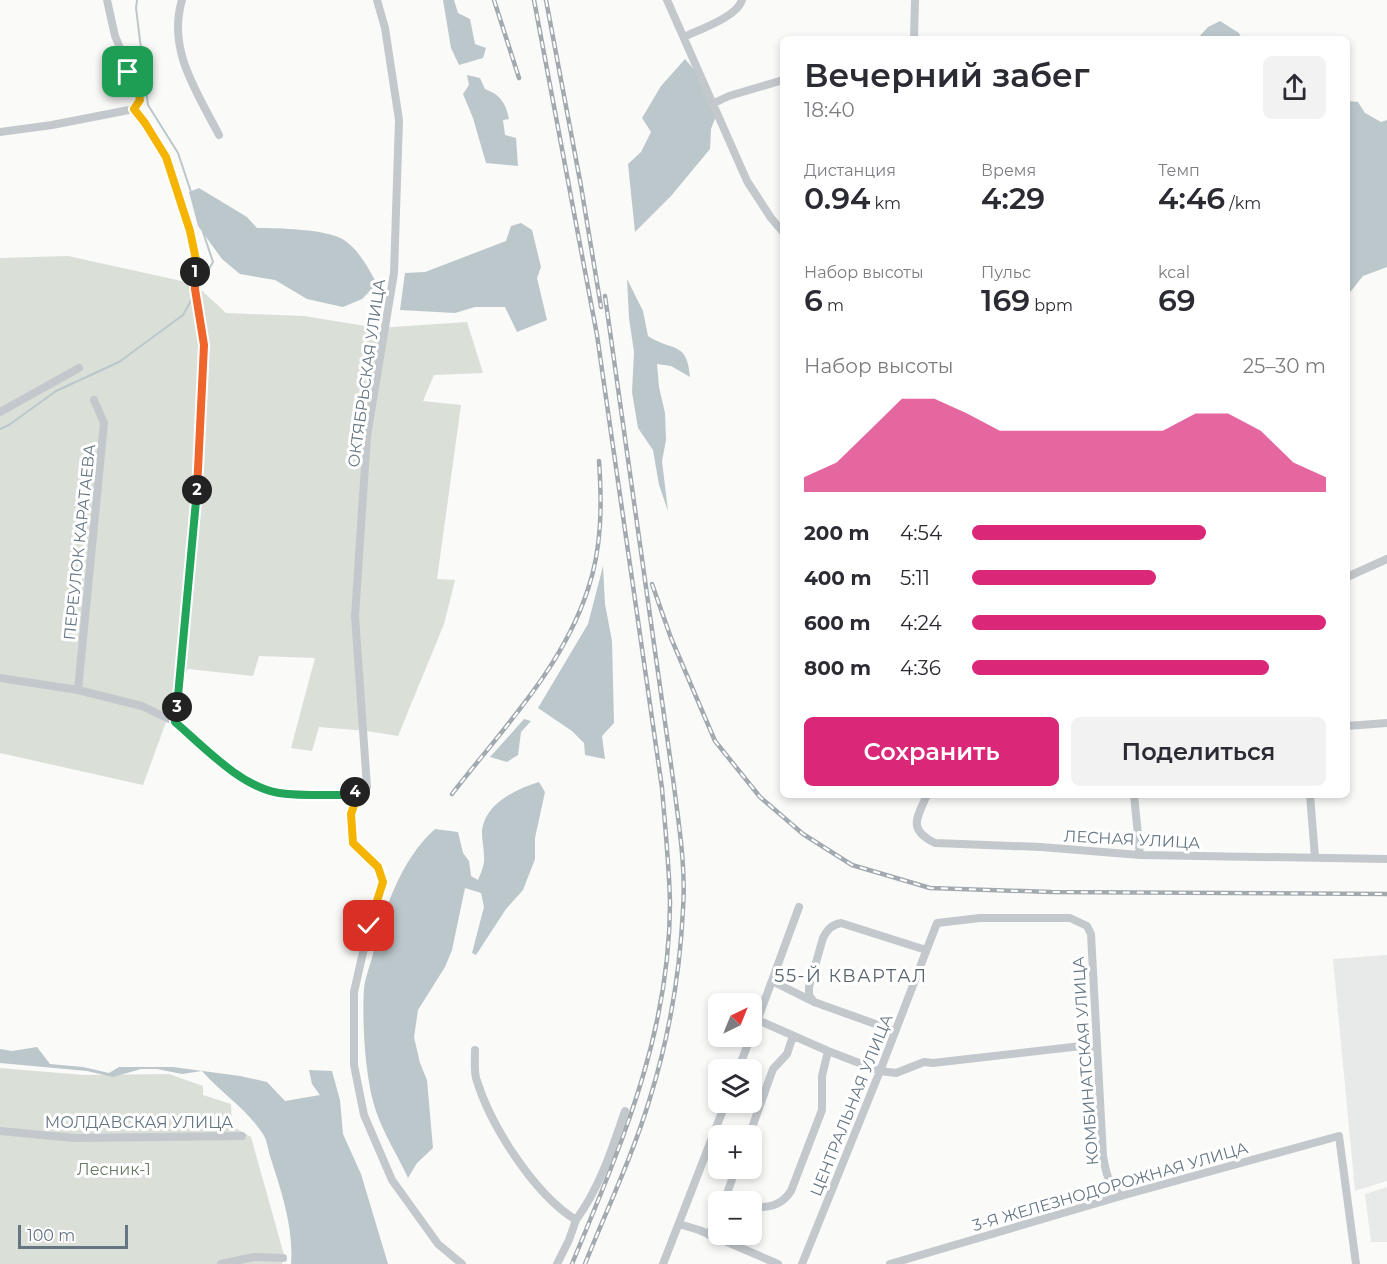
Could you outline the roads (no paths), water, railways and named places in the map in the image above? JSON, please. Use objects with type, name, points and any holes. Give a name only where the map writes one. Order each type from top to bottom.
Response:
[{"type":"street","points":[[0,132],[134,109],[140,100],[140,95],[115,36],[107,0]]},
{"type":"street","points":[[182,0],[178,13],[178,42],[181,55],[186,70],[219,135]]},
{"type":"street","name":"ОКТЯБРЬСКАЯ УЛИЦА","points":[[359,791],[367,787],[355,616],[367,436],[394,273],[399,120],[385,28],[377,0]]},
{"type":"street","points":[[667,0],[747,181],[780,228]]},
{"type":"street","points":[[684,37],[732,14],[740,6],[742,0]]},
{"type":"street","points":[[914,36],[915,0]]},
{"type":"street","points":[[714,104],[729,96],[780,81]]},
{"type":"street","points":[[134,109],[166,157],[190,231],[196,260],[195,289],[204,345],[197,506],[175,722]]},
{"type":"street","points":[[0,412],[79,368]]},
{"type":"street","name":"ПЕРЕУЛОК КАРАТАЕВА","points":[[78,690],[104,423],[94,400]]},
{"type":"street","points":[[1350,576],[1387,559]]},
{"type":"street","points":[[0,678],[78,690],[142,706],[175,722],[212,755],[254,785],[278,792],[314,795],[345,795],[359,791]]},
{"type":"street","points":[[1350,726],[1387,723]]},
{"type":"street","points":[[359,791],[351,814],[353,843],[378,867],[383,882],[369,926],[354,992],[354,1065],[364,1114],[392,1180],[438,1244],[462,1264]]},
{"type":"street","name":"ЛЕСНАЯ УЛИЦА","points":[[926,798],[915,820],[916,826],[923,836],[935,843],[1041,847],[1140,855],[1387,859]]},
{"type":"street","points":[[1134,798],[1140,855]]},
{"type":"street","points":[[1310,798],[1315,857]]},
{"type":"street","points":[[762,1009],[799,907]]},
{"type":"street","name":"ЦЕНТРАЛЬНАЯ УЛИЦА","points":[[802,1264],[937,923],[980,918],[1070,918],[1082,922]]},
{"type":"street","name":"КОМБИНАТСКАЯ УЛИЦА","points":[[1082,922],[1091,934],[1102,1156],[1107,1177],[1112,1187],[1121,1196]]},
{"type":"street","points":[[814,1002],[808,991],[811,977],[822,938],[830,927],[836,924],[841,923],[926,950]]},
{"type":"street","points":[[772,981],[814,1002],[895,1031]]},
{"type":"street","points":[[762,1022],[880,1071],[904,1072],[927,1061],[933,1063],[1090,1045],[1097,1049]]},
{"type":"street","points":[[753,1125],[773,1069],[787,1054],[794,1036]]},
{"type":"street","points":[[475,1050],[475,1076],[491,1115],[509,1146],[539,1188],[576,1220]]},
{"type":"street","points":[[762,1206],[777,1205],[786,1199],[791,1191],[822,1110],[822,1076],[828,1051]]},
{"type":"street","points":[[557,1264],[576,1220],[587,1205],[606,1168],[625,1111]]},
{"type":"street","points":[[663,1264],[722,1113]]},
{"type":"street","name":"МОЛДАВСКАЯ УЛИЦА","points":[[0,1131],[75,1138],[242,1136]]},
{"type":"street","name":"3-Я ЖЕЛЕЗНОДОРОЖНАЯ УЛИЦА","points":[[890,1264],[1121,1196],[1339,1136],[1356,1264]]},
{"type":"street","points":[[679,1224],[690,1226],[708,1235]]},
{"type":"street","points":[[733,1245],[778,1264]]},
{"type":"street","points":[[221,1264],[254,1257],[283,1258]]},
{"type":"waterway","points":[[137,0],[136,8],[148,105],[178,153],[191,192]]},
{"type":"waterway","points":[[197,290],[213,262],[203,232]]},
{"type":"waterway","points":[[0,429],[56,391],[119,362],[183,315],[193,297]]},
{"type":"railway","points":[[494,0],[519,78]]},
{"type":"railway","points":[[534,0],[597,335],[662,788],[670,902],[668,951],[662,998],[652,1043],[625,1132],[572,1264]]},
{"type":"railway","points":[[546,0],[601,307]]},
{"type":"railway","points":[[585,1264],[636,1140],[657,1075],[676,981],[684,894],[682,847],[674,786],[605,296]]},
{"type":"railway","points":[[452,794],[547,672],[577,618],[596,558],[601,509],[599,461]]},
{"type":"railway","points":[[652,584],[671,638],[715,741],[760,797],[803,834],[852,865],[930,888],[1051,892],[1387,894]]},
{"type":"district","name":"55-Й КВАРТАЛ","points":[[851,976]]},
{"type":"park label","name":"Лесник-1","points":[[114,1169]]}]
